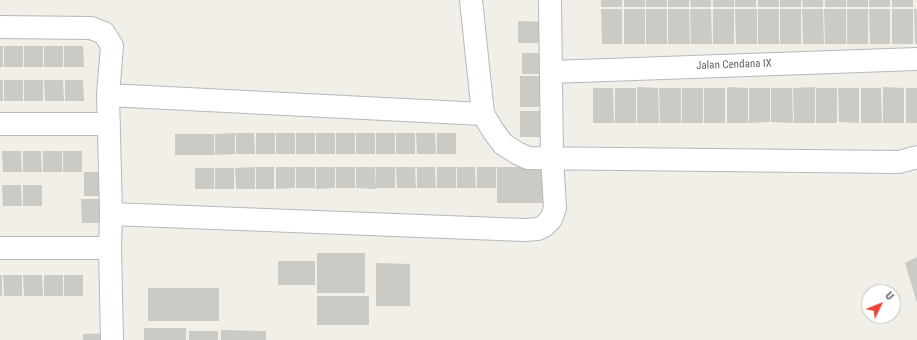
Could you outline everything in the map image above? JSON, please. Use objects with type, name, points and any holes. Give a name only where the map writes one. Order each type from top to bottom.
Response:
[{"type":"street","points":[[471,0],[483,114],[503,144],[528,158],[899,162],[917,158]]},
{"type":"street","points":[[111,214],[524,230],[538,229],[544,226],[551,219],[555,208],[552,158],[550,0]]},
{"type":"street","points":[[0,26],[91,28],[104,33],[112,46],[108,95],[112,340]]},
{"type":"street","name":"Jalan Cendana IX","points":[[551,72],[917,59]]},
{"type":"street","points":[[108,95],[483,114]]},
{"type":"street","points":[[0,124],[109,124]]},
{"type":"street","points":[[0,248],[110,248]]},
{"type":"building","points":[[601,0],[622,0],[622,7],[601,7]]},
{"type":"building","points":[[624,0],[645,0],[645,7],[624,7]]},
{"type":"building","points":[[646,0],[667,0],[667,7],[646,7]]},
{"type":"building","points":[[668,0],[689,0],[689,7],[668,7]]},
{"type":"building","points":[[690,0],[711,0],[711,7],[691,7]]},
{"type":"building","points":[[713,0],[734,0],[734,7],[713,7]]},
{"type":"building","points":[[735,0],[756,0],[756,7],[735,7]]},
{"type":"building","points":[[758,0],[779,0],[779,7],[758,7]]},
{"type":"building","points":[[780,0],[801,0],[801,7],[780,7]]},
{"type":"building","points":[[802,0],[823,0],[823,7],[803,7]]},
{"type":"building","points":[[825,0],[846,0],[846,7],[825,7]]},
{"type":"building","points":[[847,0],[868,0],[868,7],[847,7]]},
{"type":"building","points":[[869,0],[890,0],[890,7],[869,7]]},
{"type":"building","points":[[892,0],[913,0],[913,7],[892,7]]},
{"type":"building","points":[[601,9],[622,9],[622,44],[602,44]]},
{"type":"building","points":[[624,9],[645,9],[645,44],[624,44]]},
{"type":"building","points":[[646,9],[667,9],[667,44],[646,44]]},
{"type":"building","points":[[668,9],[689,9],[690,44],[668,44]]},
{"type":"building","points":[[690,9],[711,9],[712,44],[691,44]]},
{"type":"building","points":[[713,9],[734,9],[734,44],[713,44]]},
{"type":"building","points":[[735,9],[757,9],[757,44],[736,44]]},
{"type":"building","points":[[758,9],[779,9],[779,44],[758,44]]},
{"type":"building","points":[[780,9],[801,9],[801,44],[780,44]]},
{"type":"building","points":[[802,9],[823,9],[824,44],[803,44]]},
{"type":"building","points":[[824,9],[846,9],[846,44],[825,44]]},
{"type":"building","points":[[847,9],[868,9],[868,44],[847,44]]},
{"type":"building","points":[[869,9],[890,9],[890,44],[870,44]]},
{"type":"building","points":[[892,9],[913,9],[913,44],[892,44]]},
{"type":"building","points":[[914,9],[917,9],[917,44],[915,44]]},
{"type":"building","points":[[518,21],[547,22],[547,43],[518,43]]},
{"type":"building","points":[[0,46],[3,46],[3,67],[0,67]]},
{"type":"building","points":[[4,46],[23,46],[23,67],[4,67]]},
{"type":"building","points":[[24,46],[43,46],[43,67],[24,67]]},
{"type":"building","points":[[44,46],[63,46],[63,67],[44,67]]},
{"type":"building","points":[[64,46],[83,46],[84,67],[64,67]]},
{"type":"building","points":[[522,53],[543,53],[543,74],[522,74]]},
{"type":"building","points":[[520,76],[546,76],[546,107],[520,107]]},
{"type":"building","points":[[0,80],[3,80],[3,101],[0,101]]},
{"type":"building","points":[[4,80],[23,80],[23,101],[4,101]]},
{"type":"building","points":[[24,80],[43,80],[43,101],[24,101]]},
{"type":"building","points":[[44,80],[63,80],[64,101],[45,101]]},
{"type":"building","points":[[65,80],[83,80],[84,101],[65,101]]},
{"type":"building","points":[[637,87],[658,88],[659,123],[637,123]]},
{"type":"building","points":[[727,87],[748,88],[748,123],[727,123]]},
{"type":"building","points":[[815,87],[815,123],[794,123],[793,88]]},
{"type":"building","points":[[883,87],[904,88],[904,123],[883,123]]},
{"type":"building","points":[[593,88],[613,88],[614,123],[593,123]]},
{"type":"building","points":[[615,88],[636,88],[636,123],[615,123]]},
{"type":"building","points":[[659,88],[681,88],[681,123],[660,123]]},
{"type":"building","points":[[682,88],[703,88],[703,123],[682,123]]},
{"type":"building","points":[[704,88],[725,88],[725,123],[704,123]]},
{"type":"building","points":[[749,88],[770,88],[770,122],[749,123]]},
{"type":"building","points":[[771,88],[792,88],[793,123],[771,122]]},
{"type":"building","points":[[816,88],[837,88],[837,123],[816,123]]},
{"type":"building","points":[[838,88],[859,88],[859,123],[839,122]]},
{"type":"building","points":[[861,88],[881,88],[882,123],[861,123]]},
{"type":"building","points":[[906,88],[917,88],[917,123],[906,123]]},
{"type":"building","points":[[520,111],[546,111],[546,137],[520,137]]},
{"type":"building","points":[[235,133],[235,154],[215,155],[215,134]]},
{"type":"building","points":[[236,133],[254,133],[255,154],[236,154]]},
{"type":"building","points":[[256,133],[275,133],[275,154],[256,154]]},
{"type":"building","points":[[276,133],[295,133],[295,154],[276,154]]},
{"type":"building","points":[[296,133],[315,133],[315,154],[296,154]]},
{"type":"building","points":[[316,133],[335,133],[335,154],[316,154]]},
{"type":"building","points":[[336,133],[355,133],[355,154],[336,154]]},
{"type":"building","points":[[356,133],[375,133],[375,154],[356,154]]},
{"type":"building","points":[[376,133],[395,133],[395,154],[376,154]]},
{"type":"building","points":[[396,133],[415,133],[415,154],[396,154]]},
{"type":"building","points":[[416,133],[435,133],[436,154],[417,154]]},
{"type":"building","points":[[437,133],[456,133],[456,154],[437,154]]},
{"type":"building","points":[[175,134],[214,134],[214,155],[175,155]]},
{"type":"building","points":[[2,151],[21,151],[22,172],[3,172]]},
{"type":"building","points":[[23,151],[41,151],[42,172],[23,172]]},
{"type":"building","points":[[43,151],[62,151],[62,172],[43,172]]},
{"type":"building","points":[[63,151],[82,151],[82,172],[63,172]]},
{"type":"building","points":[[255,167],[255,189],[236,189],[235,168]]},
{"type":"building","points":[[256,167],[274,167],[274,189],[256,189]]},
{"type":"building","points":[[276,167],[295,167],[295,188],[276,189]]},
{"type":"building","points":[[296,167],[315,167],[315,188],[296,188]]},
{"type":"building","points":[[316,167],[335,167],[335,188],[316,189]]},
{"type":"building","points":[[336,167],[355,167],[355,188],[336,188]]},
{"type":"building","points":[[356,167],[375,167],[376,189],[356,188]]},
{"type":"building","points":[[376,167],[395,167],[395,188],[376,188]]},
{"type":"building","points":[[396,167],[415,167],[416,188],[397,188]]},
{"type":"building","points":[[417,167],[435,167],[436,188],[417,188]]},
{"type":"building","points":[[437,167],[456,167],[456,188],[437,188]]},
{"type":"building","points":[[457,167],[475,167],[476,188],[457,188]]},
{"type":"building","points":[[477,167],[496,167],[496,188],[477,188]]},
{"type":"building","points":[[497,167],[545,167],[546,203],[497,203]]},
{"type":"building","points":[[195,168],[214,168],[214,189],[195,189]]},
{"type":"building","points":[[215,168],[234,168],[234,189],[215,189]]},
{"type":"building","points":[[84,172],[104,172],[104,196],[84,196]]},
{"type":"building","points":[[2,185],[21,185],[22,206],[3,206]]},
{"type":"building","points":[[23,185],[42,185],[42,206],[23,206]]},
{"type":"building","points":[[81,199],[108,199],[108,223],[82,223]]},
{"type":"building","points":[[317,253],[365,253],[365,293],[317,293]]},
{"type":"building","points":[[917,257],[917,303],[905,263]]},
{"type":"building","points":[[278,261],[315,261],[315,285],[278,285]]},
{"type":"building","points":[[376,263],[410,264],[410,306],[376,306]]},
{"type":"building","points":[[0,275],[2,275],[2,296],[0,296]]},
{"type":"building","points":[[3,275],[22,275],[22,296],[4,296]]},
{"type":"building","points":[[23,275],[42,275],[43,296],[24,296]]},
{"type":"building","points":[[44,275],[63,275],[63,296],[44,296]]},
{"type":"building","points":[[64,275],[83,275],[83,296],[64,296]]},
{"type":"building","points":[[148,288],[219,288],[219,321],[148,321]]},
{"type":"building","points":[[317,296],[369,296],[369,325],[317,325]]},
{"type":"building","points":[[144,328],[186,328],[186,340],[144,340]]},
{"type":"building","points":[[221,330],[266,331],[266,340],[221,340]]},
{"type":"building","points":[[189,331],[218,331],[218,340],[189,340]]},
{"type":"building","points":[[111,333],[111,340],[83,340],[83,334]]}]
